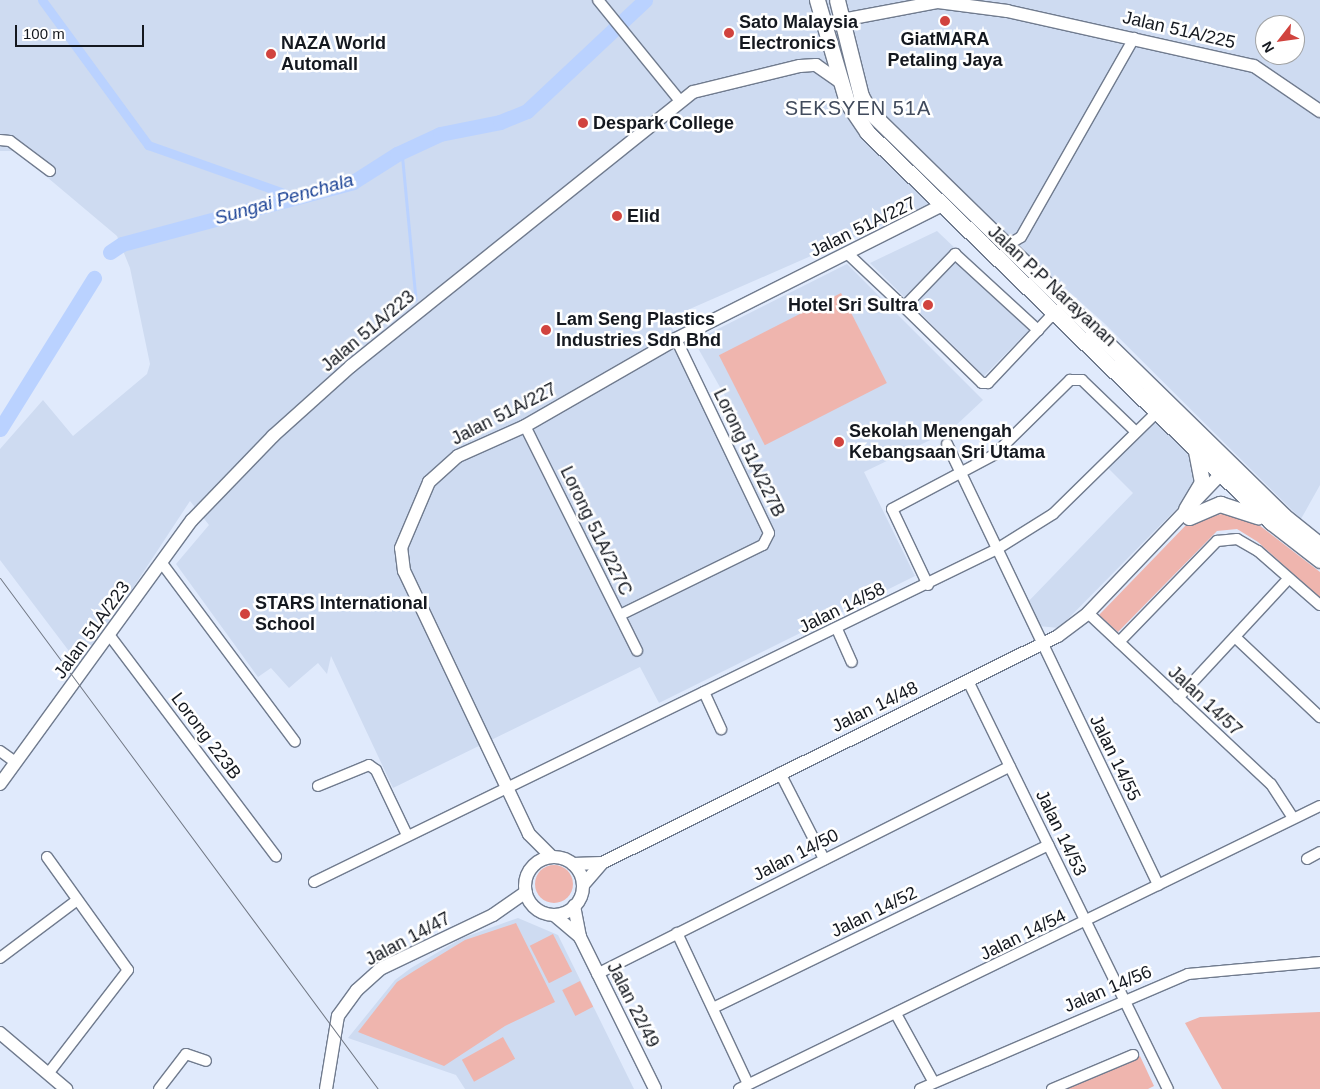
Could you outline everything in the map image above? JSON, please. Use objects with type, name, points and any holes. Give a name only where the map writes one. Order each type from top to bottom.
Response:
[{"type":"main road","name":"Jalan P.P Narayanan","points":[[817,0],[840,81],[861,124],[941,206],[1054,314],[1158,410],[1202,443],[1226,474],[1277,519],[1320,545]]},
{"type":"main road","name":"Jalan P.P Narayanan","points":[[837,0],[861,96],[870,112],[1320,560]]},
{"type":"main road","points":[[1187,513],[1202,482],[1202,443]]},
{"type":"main road","points":[[1187,513],[1220,504],[1277,519]]},
{"type":"street","points":[[598,0],[680,102]]},
{"type":"street","name":"Jalan 51A/225","points":[[842,20],[947,2],[1134,38],[1254,66],[1320,110]]},
{"type":"street","points":[[1006,246],[1021,237],[1134,38]]},
{"type":"street","name":"Jalan 51A/223","points":[[0,784],[110,636],[161,562],[212,496],[310,402],[680,102],[704,87],[800,66],[816,65],[840,81]]},
{"type":"street","points":[[0,140],[10,141],[50,171]]},
{"type":"street","name":"Jalan 51A/227","points":[[535,864],[530,834],[404,571],[401,548],[429,482],[441,468],[525,426],[676,339],[941,206]]},
{"type":"street","points":[[848,254],[982,383],[988,383],[1054,314]]},
{"type":"street","points":[[904,307],[955,254],[1038,330]]},
{"type":"street","name":"Lorong 51A/227B","points":[[620,615],[763,545],[769,533],[676,339]]},
{"type":"street","points":[[928,585],[892,509],[961,475],[994,455],[1070,380],[1082,380],[1136,432]]},
{"type":"street","name":"Jalan 14/58","points":[[314,882],[407,835],[928,585],[997,549],[1053,514],[1158,410]]},
{"type":"street","name":"Lorong 51A/227C","points":[[525,426],[637,651]]},
{"type":"street","name":"Jalan 14/55","points":[[948,446],[1158,885]]},
{"type":"street","name":"Jalan 14/48","points":[[583,886],[602,863],[780,773],[1043,645],[1088,613],[1226,474]]},
{"type":"street","points":[[1119,642],[1218,541],[1238,539],[1258,551],[1320,605]]},
{"type":"street","points":[[161,562],[295,742]]},
{"type":"street","points":[[1178,698],[1289,578]]},
{"type":"street","name":"Jalan 14/57","points":[[1088,613],[1271,784],[1293,818]]},
{"type":"street","points":[[837,629],[852,662]]},
{"type":"street","name":"Lorong 223B","points":[[110,636],[276,856]]},
{"type":"street","points":[[1235,637],[1320,717]]},
{"type":"street","name":"Jalan 14/53","points":[[968,682],[1168,1089]]},
{"type":"street","points":[[704,692],[722,729]]},
{"type":"street","points":[[0,752],[15,762]]},
{"type":"street","points":[[318,786],[369,765],[376,770],[407,835]]},
{"type":"street","name":"Jalan 14/50","points":[[597,974],[1010,766]]},
{"type":"street","points":[[780,773],[824,859]]},
{"type":"street","name":"Jalan 14/54","points":[[744,1087],[1086,922],[1320,806]]},
{"type":"street","name":"Jalan 51A/227","points":[[530,834],[552,857]]},
{"type":"street","name":"Jalan 14/52","points":[[713,1008],[1048,845]]},
{"type":"street","points":[[1307,859],[1320,852]]},
{"type":"street","points":[[47,857],[76,901],[128,970],[48,1074]]},
{"type":"street","points":[[552,857],[574,864],[583,886],[574,906],[554,915],[533,906],[526,892],[526,877],[535,864],[552,857]]},
{"type":"street","name":"Jalan 14/48","points":[[574,864],[602,863]]},
{"type":"street","name":"Jalan 14/47","points":[[326,1089],[338,1016],[356,990],[380,969],[493,915],[526,892]]},
{"type":"street","points":[[0,958],[76,901]]},
{"type":"street","name":"Jalan 14/47","points":[[493,915],[533,906]]},
{"type":"street","name":"Jalan 22/49","points":[[574,906],[580,937],[655,1089]]},
{"type":"street","name":"Jalan 22/49","points":[[554,915],[580,937]]},
{"type":"street","points":[[677,933],[713,1008],[744,1087]]},
{"type":"street","name":"Jalan 14/56","points":[[920,1089],[933,1080],[1188,974],[1320,962]]},
{"type":"street","points":[[896,1014],[933,1080]]},
{"type":"street","points":[[0,1033],[66,1089]]},
{"type":"street","points":[[158,1089],[186,1054],[206,1060]]},
{"type":"street","points":[[1052,1089],[1133,1055]]},
{"type":"shaded area","points":[[0,0],[1320,0],[1320,485],[1301,519],[1104,323],[957,192],[667,319],[743,460],[757,453],[694,341],[847,264],[983,400],[951,430],[864,472],[915,576],[659,703],[640,667],[393,788],[331,656],[327,674],[318,663],[289,688],[271,668],[258,677],[176,564],[209,525],[190,501],[81,667],[0,560],[0,449],[43,400],[73,436],[147,374],[150,364],[130,268],[117,236],[16,151],[0,151]]},
{"type":"shaded area","points":[[937,231],[1035,324],[984,376],[870,263]]},
{"type":"shaded area","points":[[841,293],[887,383],[765,445],[719,355]]},
{"type":"shaded area","points":[[1154,421],[1191,456],[1195,490],[1059,628],[1038,626],[1025,605],[1133,493],[1108,468]]},
{"type":"shaded area","points":[[1225,513],[1259,525],[1320,572],[1320,598],[1258,542],[1237,529],[1217,531],[1118,632],[1099,615],[1188,523]]},
{"type":"shaded area","points":[[554,865],[568,870],[573,884],[568,898],[554,903],[540,898],[535,884],[540,870]]},
{"type":"shaded area","points":[[518,918],[558,935],[634,1089],[465,1089],[456,1075],[348,1038],[395,980],[411,968],[462,938]]},
{"type":"shaded area","points":[[516,923],[555,1002],[505,1026],[444,1066],[358,1032],[397,982],[465,940]]},
{"type":"shaded area","points":[[553,934],[572,971],[549,983],[530,946]]},
{"type":"shaded area","points":[[580,981],[593,1007],[575,1016],[562,990]]},
{"type":"shaded area","points":[[1320,1012],[1320,1089],[1222,1089],[1185,1023],[1200,1017]]},
{"type":"shaded area","points":[[503,1037],[515,1059],[474,1082],[462,1060]]},
{"type":"shaded area","points":[[1140,1056],[1154,1086],[1148,1089],[1066,1089]]},
{"type":"waterway","points":[[42,0],[148,145],[298,198]]},
{"type":"waterway","name":"Sungai Penchala","points":[[110,252],[122,244],[353,182],[397,154],[440,134],[500,122],[527,111],[645,0]]},
{"type":"waterway","points":[[402,151],[416,299]]},
{"type":"waterway","name":"Sungai Penchala","points":[[0,429],[94,278]]},
{"type":"tram line","points":[[0,578],[378,1089]]},
{"type":"place","name":"GiatMARA Petaling Jaya","points":[[945,21]]},
{"type":"place","name":"Sato Malaysia Electronics","points":[[729,33]]},
{"type":"place","name":"NAZA World Automall","points":[[271,54]]},
{"type":"place","name":"Despark College","points":[[583,123]]},
{"type":"place","name":"Elid","points":[[617,216]]},
{"type":"place","name":"Hotel Sri Sultra","points":[[928,305]]},
{"type":"place","name":"Lam Seng Plastics Industries Sdn Bhd","points":[[546,330]]},
{"type":"place","name":"Sekolah Menengah Kebangsaan Sri Utama","points":[[839,442]]},
{"type":"place","name":"STARS International School","points":[[245,614]]},
{"type":"district","name":"SEKSYEN 51A","points":[[858,108]]}]
